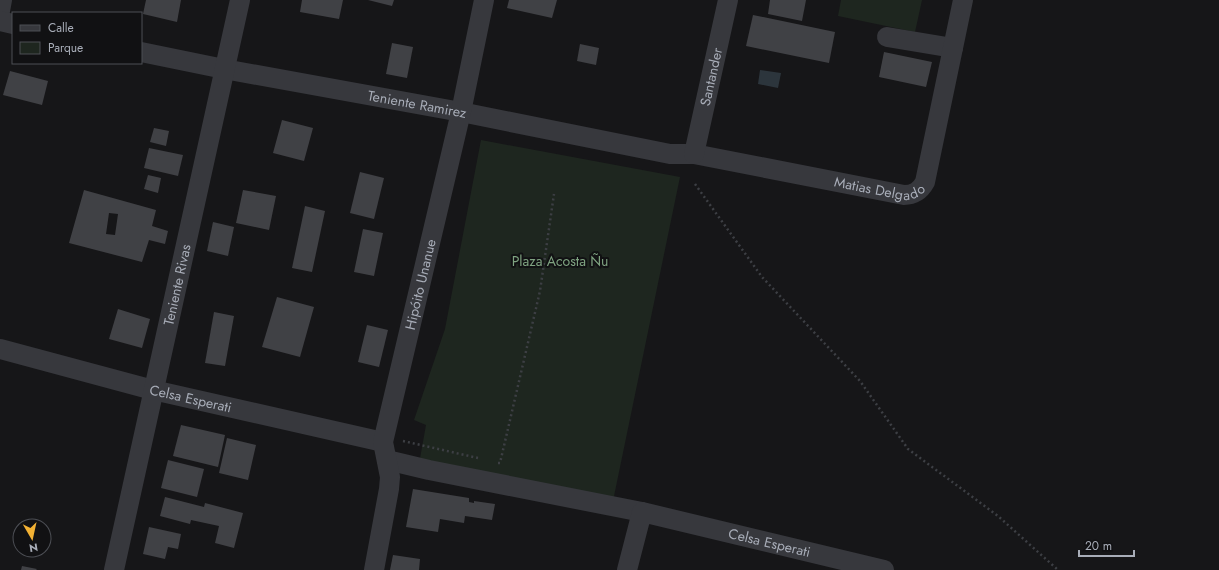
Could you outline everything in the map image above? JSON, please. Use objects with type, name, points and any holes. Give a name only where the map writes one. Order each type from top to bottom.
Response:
[{"type":"street","points":[[0,11],[2,0]]},
{"type":"street","name":"Teniente Rivas","points":[[114,570],[240,0]]},
{"type":"street","name":"Hipóito Unanue","points":[[374,570],[389,489],[390,448],[484,0]]},
{"type":"street","name":"Santander","points":[[694,154],[728,0]]},
{"type":"street","name":"Matias Delgado","points":[[694,154],[904,195],[912,195],[922,187],[925,182],[963,0]]},
{"type":"street","points":[[0,21],[12,24]]},
{"type":"street","points":[[887,36],[953,48]]},
{"type":"street","name":"Teniente Ramirez","points":[[142,52],[224,70],[461,112],[670,154],[694,154]]},
{"type":"street","name":"Celsa Esperati","points":[[0,349],[153,390],[390,448],[436,471],[648,513],[884,570]]},
{"type":"street","points":[[627,570],[648,513]]},
{"type":"path","points":[[695,184],[762,277],[860,381],[908,449],[998,516],[1058,570]]},
{"type":"path","points":[[492,462],[500,463],[538,299],[554,194]]},
{"type":"path","points":[[390,448],[484,460]]},
{"type":"green space","points":[[841,0],[922,0],[915,32],[838,16]]},
{"type":"green space","name":"Plaza Acosta Ñu","points":[[481,140],[680,177],[613,501],[419,464],[426,425],[414,420],[445,329]]},
{"type":"shaded area","points":[[760,70],[781,73],[778,88],[758,84]]},
{"type":"building","points":[[146,0],[181,0],[177,22],[143,14]]},
{"type":"building","points":[[302,0],[343,0],[339,19],[300,12]]},
{"type":"building","points":[[368,0],[394,0],[392,6]]},
{"type":"building","points":[[509,0],[557,0],[552,18],[507,8]]},
{"type":"building","points":[[770,0],[806,0],[802,21],[768,14]]},
{"type":"building","points":[[753,15],[835,32],[829,63],[746,46]]},
{"type":"building","points":[[392,43],[413,47],[407,78],[386,74]]},
{"type":"building","points":[[580,44],[599,48],[596,65],[577,61]]},
{"type":"building","points":[[884,52],[932,62],[926,87],[879,77]]},
{"type":"building","points":[[10,71],[48,81],[42,105],[3,95]]},
{"type":"building","points":[[282,120],[313,128],[304,161],[273,153]]},
{"type":"building","points":[[154,128],[169,131],[166,146],[150,142]]},
{"type":"building","points":[[149,148],[183,155],[178,176],[144,168]]},
{"type":"building","points":[[360,172],[384,178],[374,219],[350,213]]},
{"type":"building","points":[[148,175],[161,178],[158,193],[144,189]]},
{"type":"building","points":[[84,190],[156,210],[152,226],[168,231],[165,244],[149,240],[142,262],[69,243]],"holes":[[[109,213],[118,214],[115,235],[106,234]]]},
{"type":"building","points":[[243,190],[276,196],[269,230],[236,223]]},
{"type":"building","points":[[305,206],[325,211],[312,272],[292,268]]},
{"type":"building","points":[[213,222],[234,227],[228,256],[207,251]]},
{"type":"building","points":[[363,229],[383,233],[374,276],[354,272]]},
{"type":"building","points":[[277,297],[314,307],[300,357],[262,347]]},
{"type":"building","points":[[118,309],[150,319],[142,348],[109,339]]},
{"type":"building","points":[[214,312],[234,316],[225,366],[205,363]]},
{"type":"building","points":[[367,325],[388,330],[379,367],[358,362]]},
{"type":"building","points":[[181,425],[225,435],[218,467],[173,456]]},
{"type":"building","points":[[227,438],[256,445],[248,480],[219,473]]},
{"type":"building","points":[[168,460],[204,469],[197,497],[161,488]]},
{"type":"building","points":[[413,489],[469,498],[469,502],[474,503],[474,501],[495,504],[492,520],[465,516],[464,523],[440,519],[438,532],[406,527]]},
{"type":"building","points":[[165,497],[204,507],[205,503],[243,513],[234,548],[215,543],[219,526],[191,520],[190,524],[160,516]]},
{"type":"building","points":[[149,527],[181,534],[178,549],[168,547],[165,559],[143,554]]},
{"type":"building","points":[[393,555],[420,559],[419,570],[390,570]]},
{"type":"building","points":[[22,566],[37,569],[21,570]]}]
